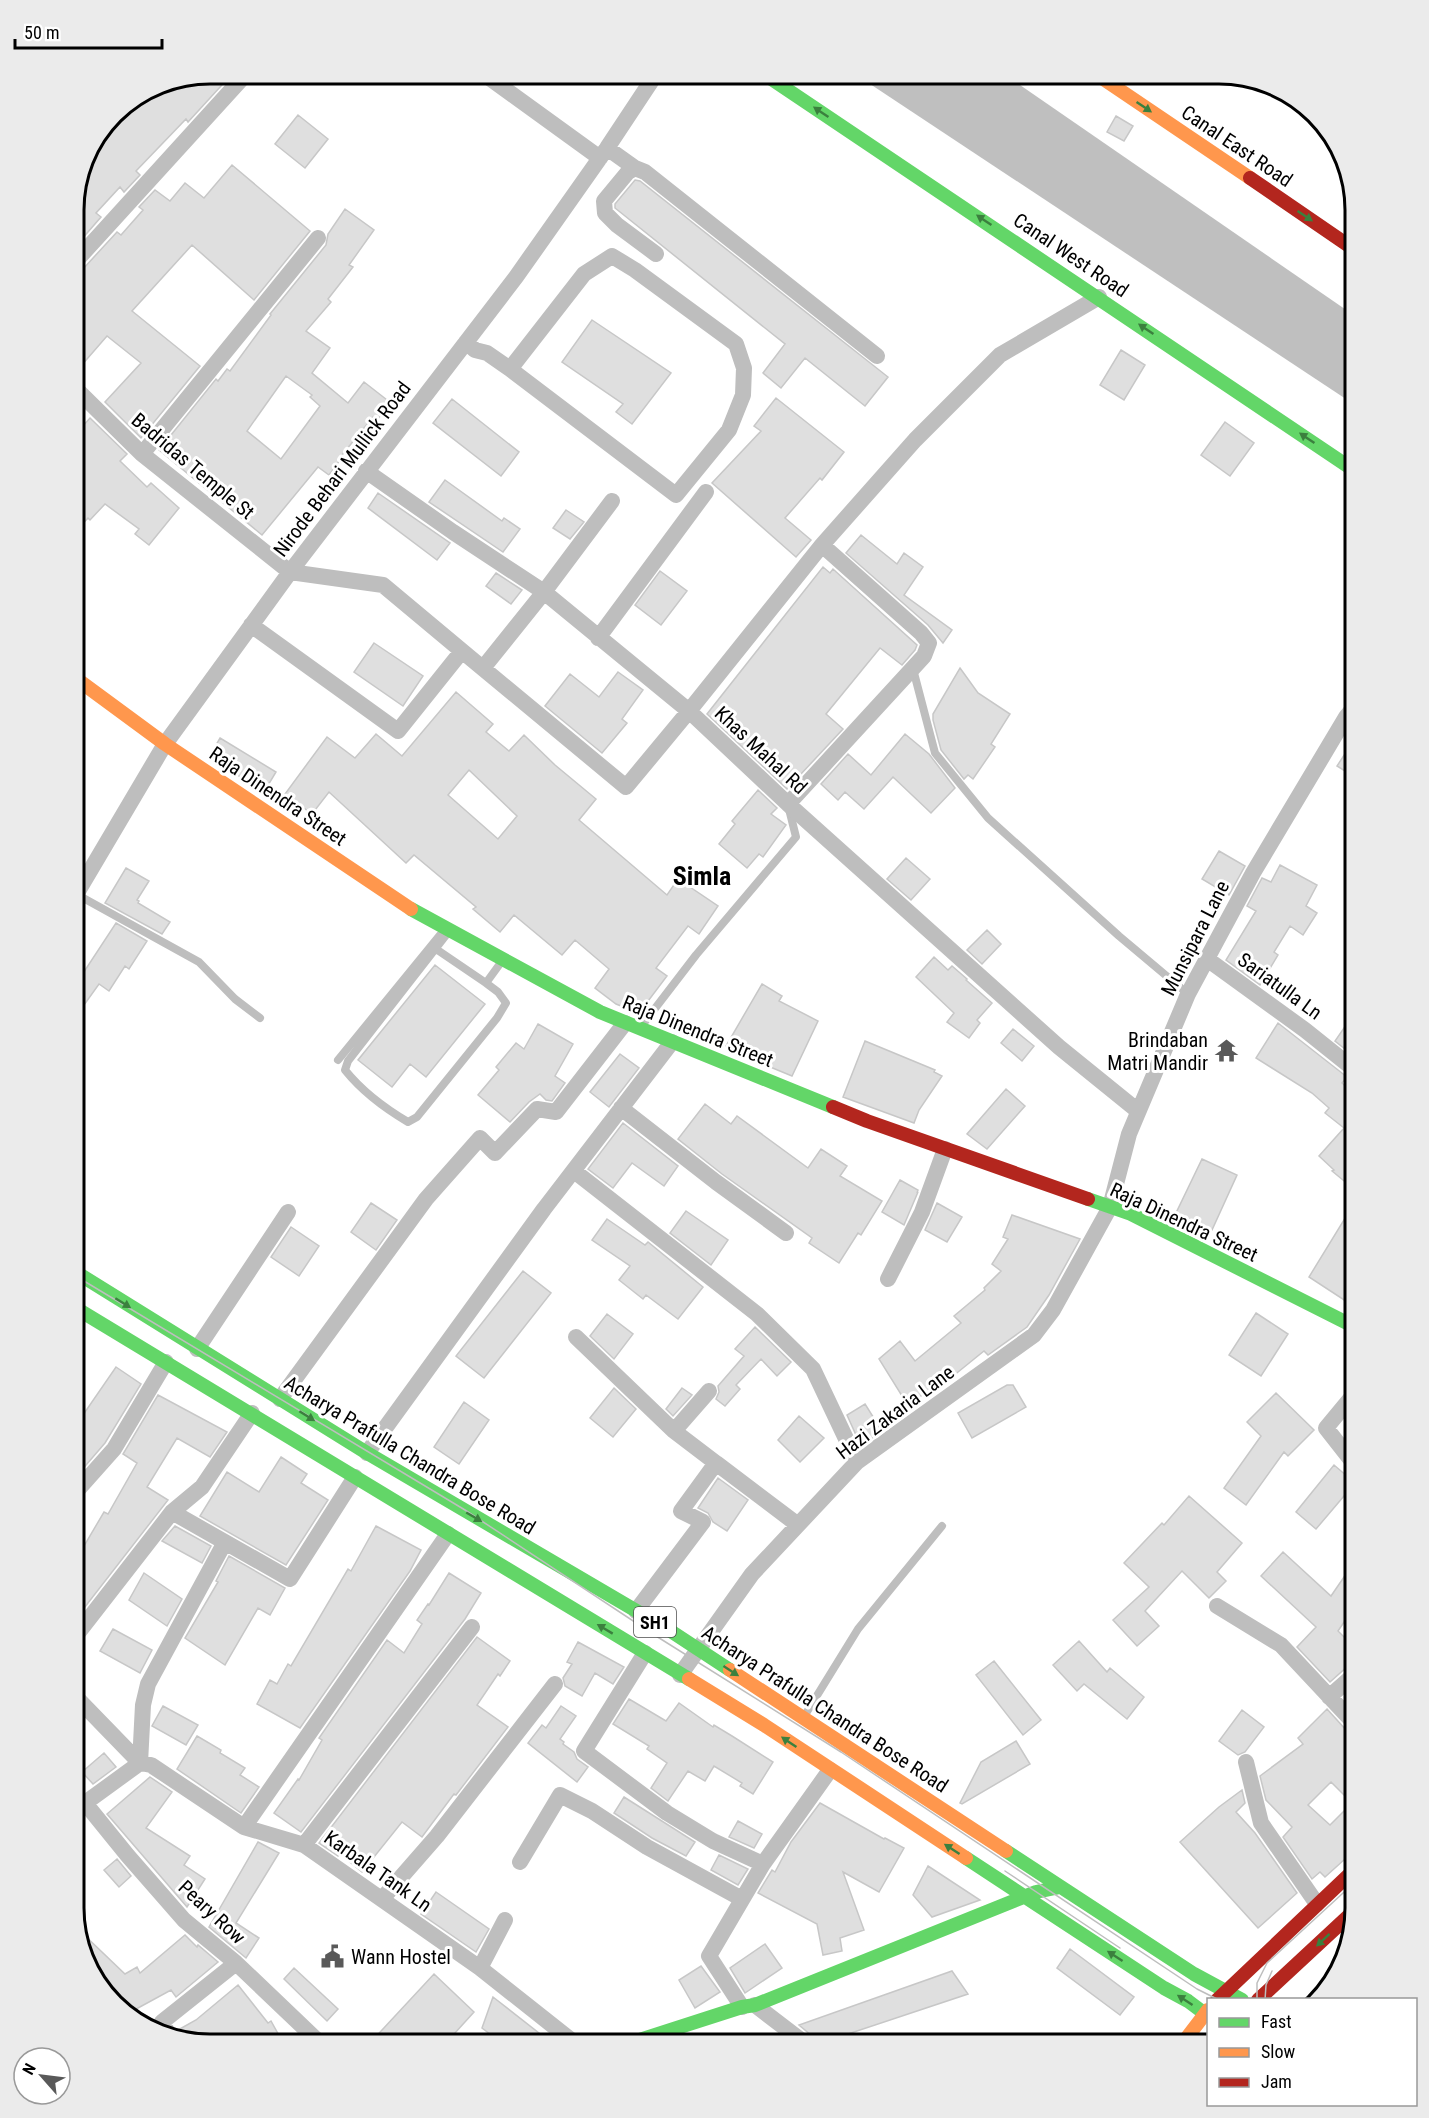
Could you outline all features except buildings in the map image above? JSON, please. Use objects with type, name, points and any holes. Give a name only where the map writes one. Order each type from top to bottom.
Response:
[{"type":"main road","name":"Canal West Road","points":[[779,84],[1345,464]]},
{"type":"main road","name":"Canal East Road","points":[[1111,84],[1345,243]]},
{"type":"main road","name":"Raja Dinendra Street","points":[[84,684],[165,744],[410,908],[600,1012],[867,1121],[1131,1214],[1345,1321]]},
{"type":"main road","name":"Acharya Prafulla Chandra Bose Road","points":[[84,1278],[367,1453],[636,1611],[698,1650],[1194,1974],[1221,1995]]},
{"type":"main road","name":"SH1","points":[[84,1313],[764,1725],[1164,1988],[1207,2013]]},
{"type":"main road","points":[[1221,1995],[1345,1879]]},
{"type":"main road","points":[[659,2034],[749,2006],[1026,1898],[1036,1892],[1060,1887]]},
{"type":"main road","points":[[1260,1998],[1344,1920]]},
{"type":"main road","points":[[1190,2034],[1207,2013]]},
{"type":"street","points":[[84,251],[237,84]]},
{"type":"street","points":[[499,84],[603,153],[645,172],[877,357]]},
{"type":"street","name":"Nirode Behari Mullick Road","points":[[84,881],[165,744],[290,572],[516,277],[649,84]]},
{"type":"street","points":[[635,168],[628,172],[604,201],[605,213],[617,225],[656,254]]},
{"type":"street","points":[[581,184],[604,201]]},
{"type":"street","points":[[142,454],[318,238]]},
{"type":"street","points":[[469,338],[482,342],[487,353],[675,495],[729,430],[743,395],[744,368],[736,344],[612,256],[584,274],[510,369]]},
{"type":"street","name":"Khas Mahal Rd","points":[[1099,297],[1000,355],[915,440],[822,545],[689,711],[788,804],[1059,1047],[1138,1111]]},
{"type":"street","name":"Badridas Temple St","points":[[84,397],[142,454],[290,572]]},
{"type":"street","points":[[290,572],[383,585],[626,787],[689,711],[544,592],[366,471]]},
{"type":"street","points":[[598,638],[706,492]]},
{"type":"street","points":[[483,669],[612,501]]},
{"type":"street","points":[[788,804],[924,656],[929,643],[921,633],[822,545]]},
{"type":"street","points":[[251,625],[398,731],[462,651]]},
{"type":"street","points":[[84,678],[106,701]]},
{"type":"street","name":"Munsipara Lane","points":[[1110,1207],[1128,1134],[1188,994],[1253,873],[1345,719]]},
{"type":"street","name":"Sariatulla Ln","points":[[1207,959],[1345,1061]]},
{"type":"street","points":[[280,1399],[426,1199],[480,1138],[495,1153],[537,1109],[556,1112],[632,1025]]},
{"type":"street","points":[[367,1453],[574,1171],[672,1042]]},
{"type":"street","points":[[621,1108],[786,1233]]},
{"type":"street","points":[[888,1279],[922,1212],[945,1149]]},
{"type":"street","points":[[574,1171],[758,1314],[813,1369],[857,1462]]},
{"type":"street","name":"Hazi Zakaria Lane","points":[[680,1675],[752,1574],[857,1462],[1034,1335],[1053,1310],[1110,1207]]},
{"type":"street","points":[[197,1349],[288,1212]]},
{"type":"street","points":[[576,1337],[674,1431],[798,1525]]},
{"type":"street","points":[[84,1483],[114,1449],[166,1362]]},
{"type":"street","points":[[674,1431],[709,1391]]},
{"type":"street","points":[[1345,1406],[1326,1428],[1345,1451]]},
{"type":"street","points":[[84,1625],[172,1512],[202,1487],[252,1413]]},
{"type":"street","points":[[636,1611],[703,1522],[681,1511],[716,1463]]},
{"type":"street","points":[[172,1512],[290,1579],[355,1477]]},
{"type":"street","points":[[244,1827],[448,1534]]},
{"type":"street","points":[[140,1763],[143,1705],[148,1684],[225,1542]]},
{"type":"street","points":[[1217,1606],[1281,1645],[1345,1713]]},
{"type":"street","points":[[304,1845],[472,1627]]},
{"type":"street","points":[[645,1653],[584,1751],[667,1813],[713,1840],[763,1864]]},
{"type":"street","points":[[1329,1697],[1345,1683]]},
{"type":"street","points":[[382,1899],[437,1836],[555,1684]]},
{"type":"street","points":[[84,1705],[140,1763]]},
{"type":"street","points":[[1246,1762],[1260,1823],[1317,1904]]},
{"type":"street","points":[[84,1803],[140,1763]]},
{"type":"street","name":"Karbala Tank Ln","points":[[140,1763],[151,1765],[244,1827],[304,1845],[480,1968],[563,2034]]},
{"type":"street","points":[[791,2034],[749,2006],[709,1956],[763,1864],[830,1770]]},
{"type":"street","points":[[520,1862],[560,1795],[592,1811],[647,1847],[742,1899]]},
{"type":"street","name":"Peary Row","points":[[84,1812],[128,1856],[184,1920],[236,1963],[311,2034]]},
{"type":"street","points":[[480,1968],[506,1920]]},
{"type":"street","points":[[163,2025],[162,2022],[236,1963]]},
{"type":"lane","points":[[913,668],[934,753],[988,818],[1119,936],[1188,994]]},
{"type":"lane","points":[[632,1025],[696,955],[796,837],[788,804]]},
{"type":"lane","points":[[84,901],[199,962],[235,999],[260,1018]]},
{"type":"lane","points":[[436,949],[498,992],[506,1003],[497,1018],[417,1117],[408,1122],[352,1079],[345,1070],[348,1061],[436,949],[448,929]]},
{"type":"lane","points":[[338,1060],[448,929]]},
{"type":"lane","points":[[486,983],[504,959]]},
{"type":"lane","points":[[802,1718],[858,1629],[942,1527]]},
{"type":"shaded area","points":[[870,84],[1019,84],[1345,309],[1345,398]]},
{"type":"tram line","points":[[84,1281],[465,1510],[656,1636],[841,1752],[1197,1989],[1215,1998]]},
{"type":"tram line","points":[[1005,1871],[1120,1948]]},
{"type":"tram line","points":[[1257,1998],[1257,1983],[1267,1963],[1345,1891]]},
{"type":"tram line","points":[[1265,1998],[1266,1985],[1272,1971]]},
{"type":"traffic: fast","points":[[779,84],[1345,464]]},
{"type":"traffic: fast","points":[[411,909],[600,1012],[833,1107]]},
{"type":"traffic: fast","points":[[1088,1199],[1131,1214],[1345,1322]]},
{"type":"traffic: fast","points":[[84,1277],[367,1453],[669,1630],[730,1670]]},
{"type":"traffic: fast","points":[[84,1313],[689,1679]]},
{"type":"traffic: fast","points":[[1006,1851],[1194,1974],[1238,1998]]},
{"type":"traffic: fast","points":[[966,1858],[1207,2015]]},
{"type":"traffic: fast","points":[[658,2034],[742,2007],[755,2005],[1036,1892],[1060,1887]]},
{"type":"traffic: slow","points":[[1111,84],[1250,178]]},
{"type":"traffic: slow","points":[[84,684],[165,744],[411,909]]},
{"type":"traffic: slow","points":[[730,1670],[1006,1851]]},
{"type":"traffic: slow","points":[[689,1679],[764,1725],[966,1858]]},
{"type":"traffic: slow","points":[[1190,2034],[1207,2011]]},
{"type":"traffic: jam","points":[[1250,178],[1345,243]]},
{"type":"traffic: jam","points":[[833,1107],[1088,1199]]},
{"type":"traffic: jam","points":[[1219,1998],[1345,1878]]},
{"type":"traffic: jam","points":[[1260,1998],[1344,1920]]},
{"type":"place","name":"Brindaban Matri Mandir","points":[[1226,1051]]},
{"type":"place","name":"Wann Hostel","points":[[333,1957]]},
{"type":"district","name":"Simla","points":[[702,876]]}]
